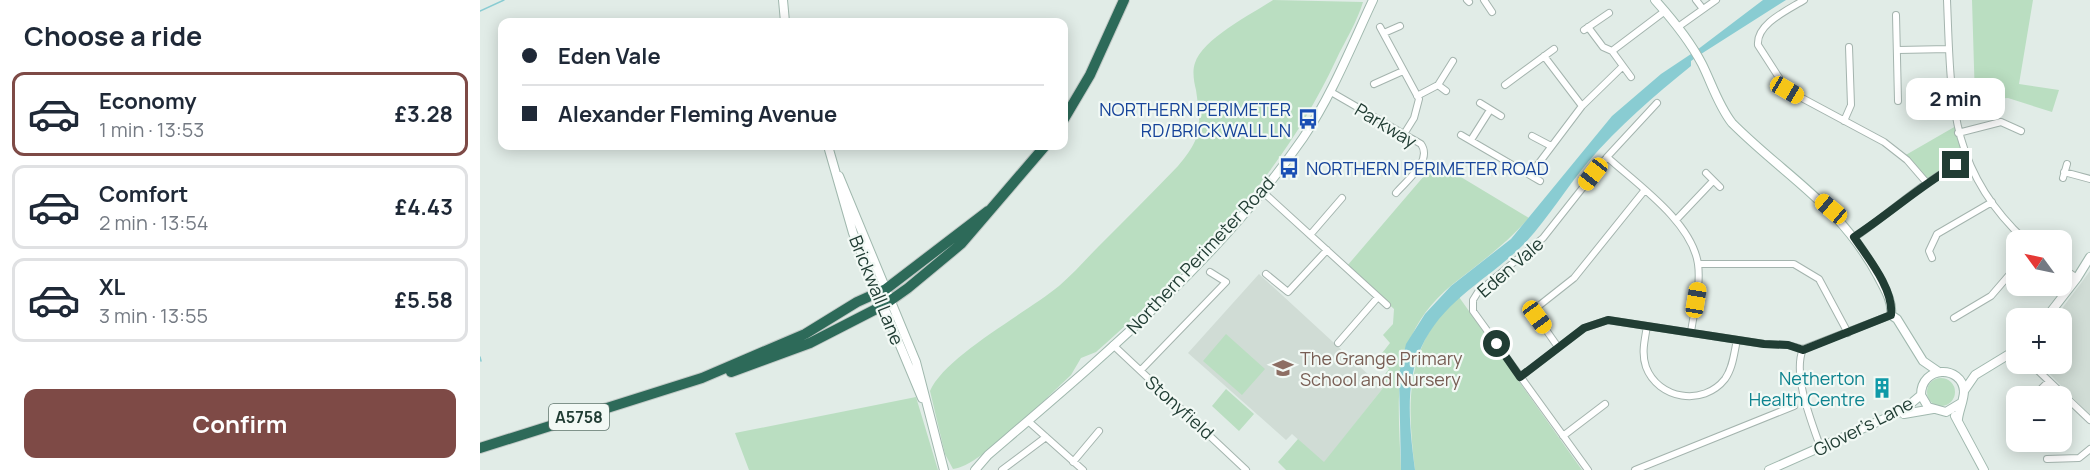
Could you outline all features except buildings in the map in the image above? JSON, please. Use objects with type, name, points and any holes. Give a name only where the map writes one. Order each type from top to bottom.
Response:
[{"type":"highway","points":[[1068,112],[1090,75],[1124,0]]},
{"type":"highway","name":"A5758","points":[[480,448],[702,378],[735,371],[793,351],[884,297],[988,212],[1042,150]]},
{"type":"highway","name":"A5758","points":[[702,378],[805,334],[836,324],[884,297]]},
{"type":"street","points":[[783,0],[784,18]]},
{"type":"street","name":"Northern Perimeter Road","points":[[974,469],[1113,345],[1186,275],[1263,192],[1303,137],[1331,92],[1373,0]]},
{"type":"street","points":[[1484,0],[1492,12]]},
{"type":"street","points":[[1656,0],[1678,27],[1701,62],[1720,105],[1732,123],[1831,209],[1854,237],[1886,291],[1891,303],[1891,315]]},
{"type":"street","points":[[1696,0],[1703,9]]},
{"type":"street","points":[[1678,27],[1716,0]]},
{"type":"street","points":[[1803,0],[1763,27],[1757,39],[1758,45],[1781,85],[1895,150],[1926,182]]},
{"type":"street","points":[[1947,0],[1949,83],[1959,133],[1968,160],[1992,202],[2016,230]]},
{"type":"street","points":[[1612,51],[1665,11]]},
{"type":"street","points":[[1609,13],[1586,29],[1603,46],[1612,51],[1631,77]]},
{"type":"street","points":[[1896,15],[1898,101]]},
{"type":"street","points":[[1400,26],[1382,30],[1417,96],[1418,108],[1404,134]]},
{"type":"street","points":[[1844,121],[1851,105],[1846,55],[1850,47]]},
{"type":"street","points":[[1505,85],[1554,49]]},
{"type":"street","points":[[1898,50],[1949,49]]},
{"type":"street","points":[[1544,56],[1582,106]]},
{"type":"street","points":[[1417,96],[1438,85],[1453,61]]},
{"type":"street","points":[[1530,175],[1582,106],[1622,67]]},
{"type":"street","points":[[1374,84],[1403,71]]},
{"type":"street","points":[[1438,85],[1446,91]]},
{"type":"street","name":"Parkway","points":[[1331,92],[1421,144],[1424,158],[1419,168],[1396,193]]},
{"type":"street","points":[[1480,103],[1500,116]]},
{"type":"street","name":"Eden Vale","points":[[1588,470],[1473,310],[1475,295],[1543,238],[1607,157],[1657,103]]},
{"type":"street","points":[[1471,140],[1490,110]]},
{"type":"street","points":[[1959,133],[2001,122],[2021,131]]},
{"type":"street","points":[[1461,135],[1540,181]]},
{"type":"street","points":[[1532,136],[1551,146]]},
{"type":"street","name":"Brickwall Lane","points":[[829,150],[914,384],[924,402],[944,470]]},
{"type":"street","points":[[1607,157],[1676,220],[1690,240],[1698,264],[1698,283],[1691,332]]},
{"type":"street","points":[[1854,237],[1884,217],[1926,182],[1968,160]]},
{"type":"street","points":[[2067,164],[2064,175],[2090,179]]},
{"type":"street","points":[[1706,173],[1720,187]]},
{"type":"street","points":[[1676,220],[1713,181]]},
{"type":"street","points":[[1558,347],[1537,317],[1536,308],[1574,278],[1644,191]]},
{"type":"street","points":[[1263,192],[1387,304]]},
{"type":"street","points":[[1310,235],[1342,198]]},
{"type":"street","points":[[1932,258],[1925,252],[1937,234],[1992,202]]},
{"type":"street","points":[[1266,274],[1288,292],[1327,250]]},
{"type":"street","points":[[2054,308],[2090,257]]},
{"type":"street","points":[[1698,264],[1794,264],[1820,279],[1848,333]]},
{"type":"street","points":[[1141,370],[1226,282],[1210,272]]},
{"type":"street","points":[[2072,275],[2077,278]]},
{"type":"street","points":[[1957,308],[1957,316],[1991,296],[2006,279]]},
{"type":"street","points":[[1338,343],[1378,297]]},
{"type":"street","points":[[1520,377],[1584,328],[1601,321],[1616,320],[1737,340],[1788,345],[1803,350],[1891,315]]},
{"type":"street","points":[[1891,315],[1897,319],[1923,361],[1939,372],[1966,378],[2006,356]]},
{"type":"street","points":[[1647,326],[1643,347],[1646,367],[1655,382],[1678,395],[1703,395],[1719,385],[1730,370],[1737,340]]},
{"type":"street","name":"Stonyfield","points":[[1113,345],[1246,470]]},
{"type":"street","points":[[1803,350],[1800,359],[1803,389],[1821,449]]},
{"type":"street","points":[[1923,361],[1925,380],[1921,395],[1924,403],[1933,409],[1948,411],[1958,419],[1984,470]]},
{"type":"street","points":[[1925,380],[1939,372]]},
{"type":"street","points":[[2042,374],[2090,420]]},
{"type":"street","points":[[1954,375],[1960,381],[1964,391]]},
{"type":"street","points":[[1958,419],[1964,391],[1975,375]]},
{"type":"street","points":[[2044,386],[2049,381]]},
{"type":"street","name":"Glover's Lane","points":[[1769,470],[1821,449],[1902,411],[1921,395]]},
{"type":"street","points":[[1948,411],[1961,403]]},
{"type":"street","points":[[1563,436],[1605,404]]},
{"type":"street","points":[[1635,470],[1794,406]]},
{"type":"street","name":"Glover's Lane","points":[[1778,470],[1912,411],[1933,409]]},
{"type":"street","points":[[1028,421],[1083,470]]},
{"type":"street","points":[[1073,462],[1100,431]]},
{"type":"street","points":[[1002,470],[1046,437]]},
{"type":"street","points":[[2046,459],[2079,458],[2090,449]]},
{"type":"shaded area","points":[[2090,271],[2090,415],[2072,397],[2072,386],[2062,386],[2050,374],[2072,374],[2072,308],[2062,308]]},
{"type":"shaded area","name":"The Grange Primary School and Nursery","points":[[1259,274],[1383,388],[1324,463],[1292,434],[1286,440],[1188,353]]},
{"type":"green space","points":[[1273,0],[1363,2],[1314,103],[1289,144],[1232,218],[1167,287],[1096,352],[1081,358],[1071,375],[996,444],[979,457],[953,469],[945,454],[930,391],[938,378],[969,350],[1059,286],[1178,166],[1192,147],[1198,131],[1199,113],[1193,73],[1200,54],[1207,45],[1229,27]]},
{"type":"green space","points":[[1972,0],[2033,0],[2019,84],[2059,90],[2052,112],[2008,98],[1975,100]]},
{"type":"green space","points":[[1956,126],[1967,159],[1927,180],[1904,156]]},
{"type":"green space","points":[[1436,162],[1529,218],[1502,245],[1432,304],[1417,325],[1408,346],[1399,393],[1401,470],[1286,470],[1278,462],[1298,439],[1324,462],[1383,388],[1378,383],[1389,369],[1379,357],[1390,343],[1383,335],[1393,324],[1394,309],[1347,266]]},
{"type":"green space","points":[[1459,297],[1582,470],[1415,470],[1411,422],[1413,376],[1428,334],[1441,315]]},
{"type":"green space","points":[[1226,334],[1265,369],[1242,395],[1203,361]]},
{"type":"green space","points":[[1941,378],[1951,382],[1955,392],[1951,402],[1941,406],[1931,402],[1927,392],[1931,382]]},
{"type":"green space","points":[[1226,389],[1254,414],[1239,431],[1212,406]]},
{"type":"green space","points":[[916,397],[938,470],[749,470],[735,433]]},
{"type":"water","points":[[1763,0],[1786,0],[1691,61],[1691,66],[1637,112],[1600,149],[1526,242],[1468,290],[1442,316],[1421,348],[1412,377],[1410,424],[1415,470],[1401,470],[1399,374],[1406,344],[1425,314],[1451,286],[1511,239],[1612,116],[1661,74]]},
{"type":"waterway","points":[[480,11],[504,0]]},
{"type":"waterway","points":[[480,357],[481,361]]},
{"type":"place","name":"NORTHERN PERIMETER RD/BRICKWALL LN","points":[[1308,119]]},
{"type":"place","name":"NORTHERN PERIMETER ROAD","points":[[1289,168]]},
{"type":"place","name":"The Grange Primary School and Nursery","points":[[1283,368]]},
{"type":"place","name":"Netherton Health Centre","points":[[1882,388]]},
{"type":"route","points":[[1497,344],[1520,377],[1584,328],[1608,320],[1764,344],[1788,345],[1803,350],[1806,346],[1848,333],[1881,317],[1891,315],[1892,309],[1886,291],[1854,237],[1884,217],[1926,182],[1956,165]]}]
